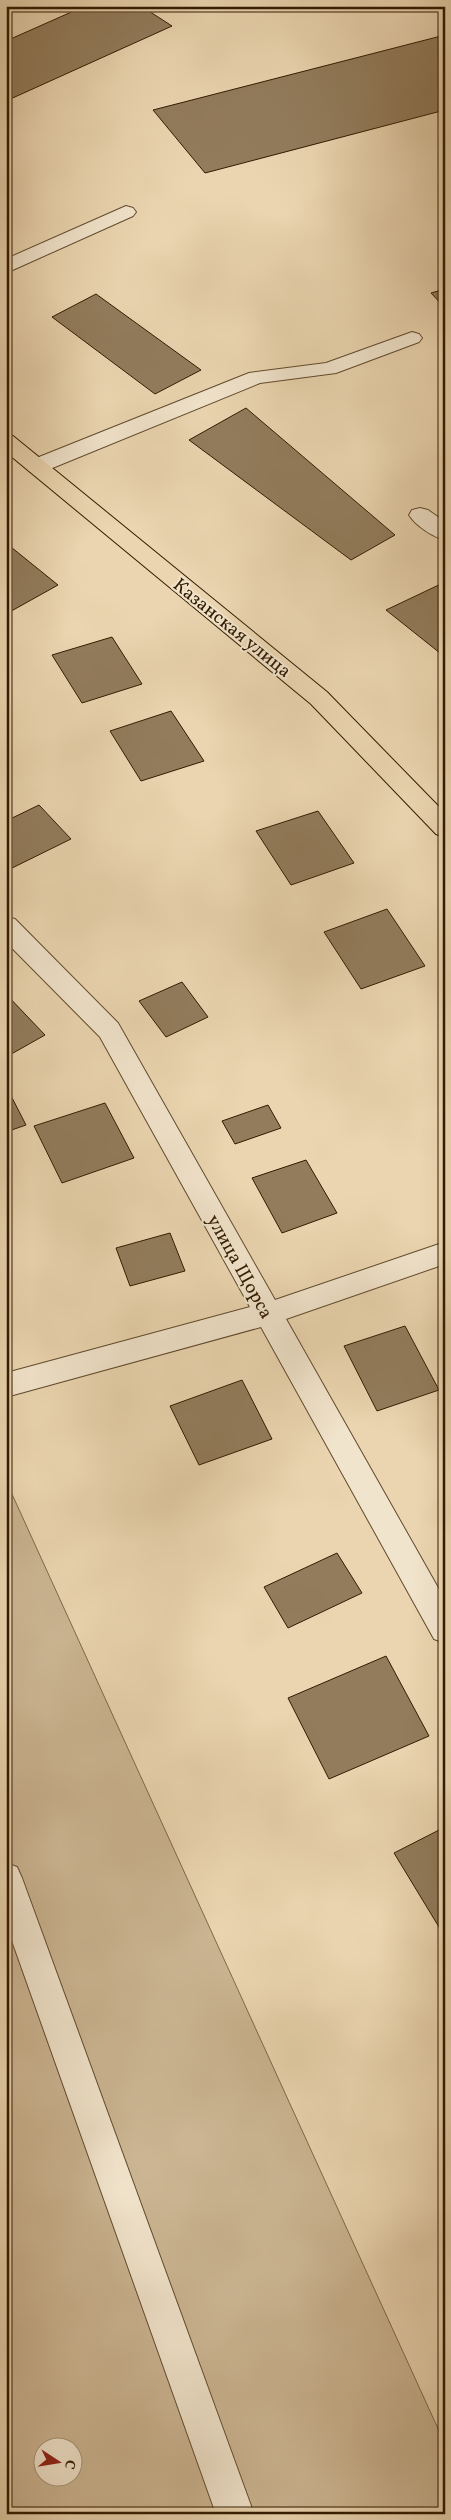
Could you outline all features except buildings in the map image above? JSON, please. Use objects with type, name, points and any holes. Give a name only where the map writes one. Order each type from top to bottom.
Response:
[{"type":"main road","name":"Казанская улица","points":[[6,441],[319,698],[445,828]]},
{"type":"street","points":[[6,267],[126,212]]},
{"type":"street","points":[[37,466],[256,377],[329,369],[412,338]]},
{"type":"street","points":[[420,515],[445,533]]},
{"type":"street","name":"улица Щорса","points":[[6,926],[109,1030],[445,1629]]},
{"type":"street","points":[[6,1385],[268,1314],[445,1253]]},
{"type":"street","points":[[6,1878],[234,2514]]},
{"type":"shaded area","points":[[6,1481],[445,2444],[445,2514],[6,2514]]}]
